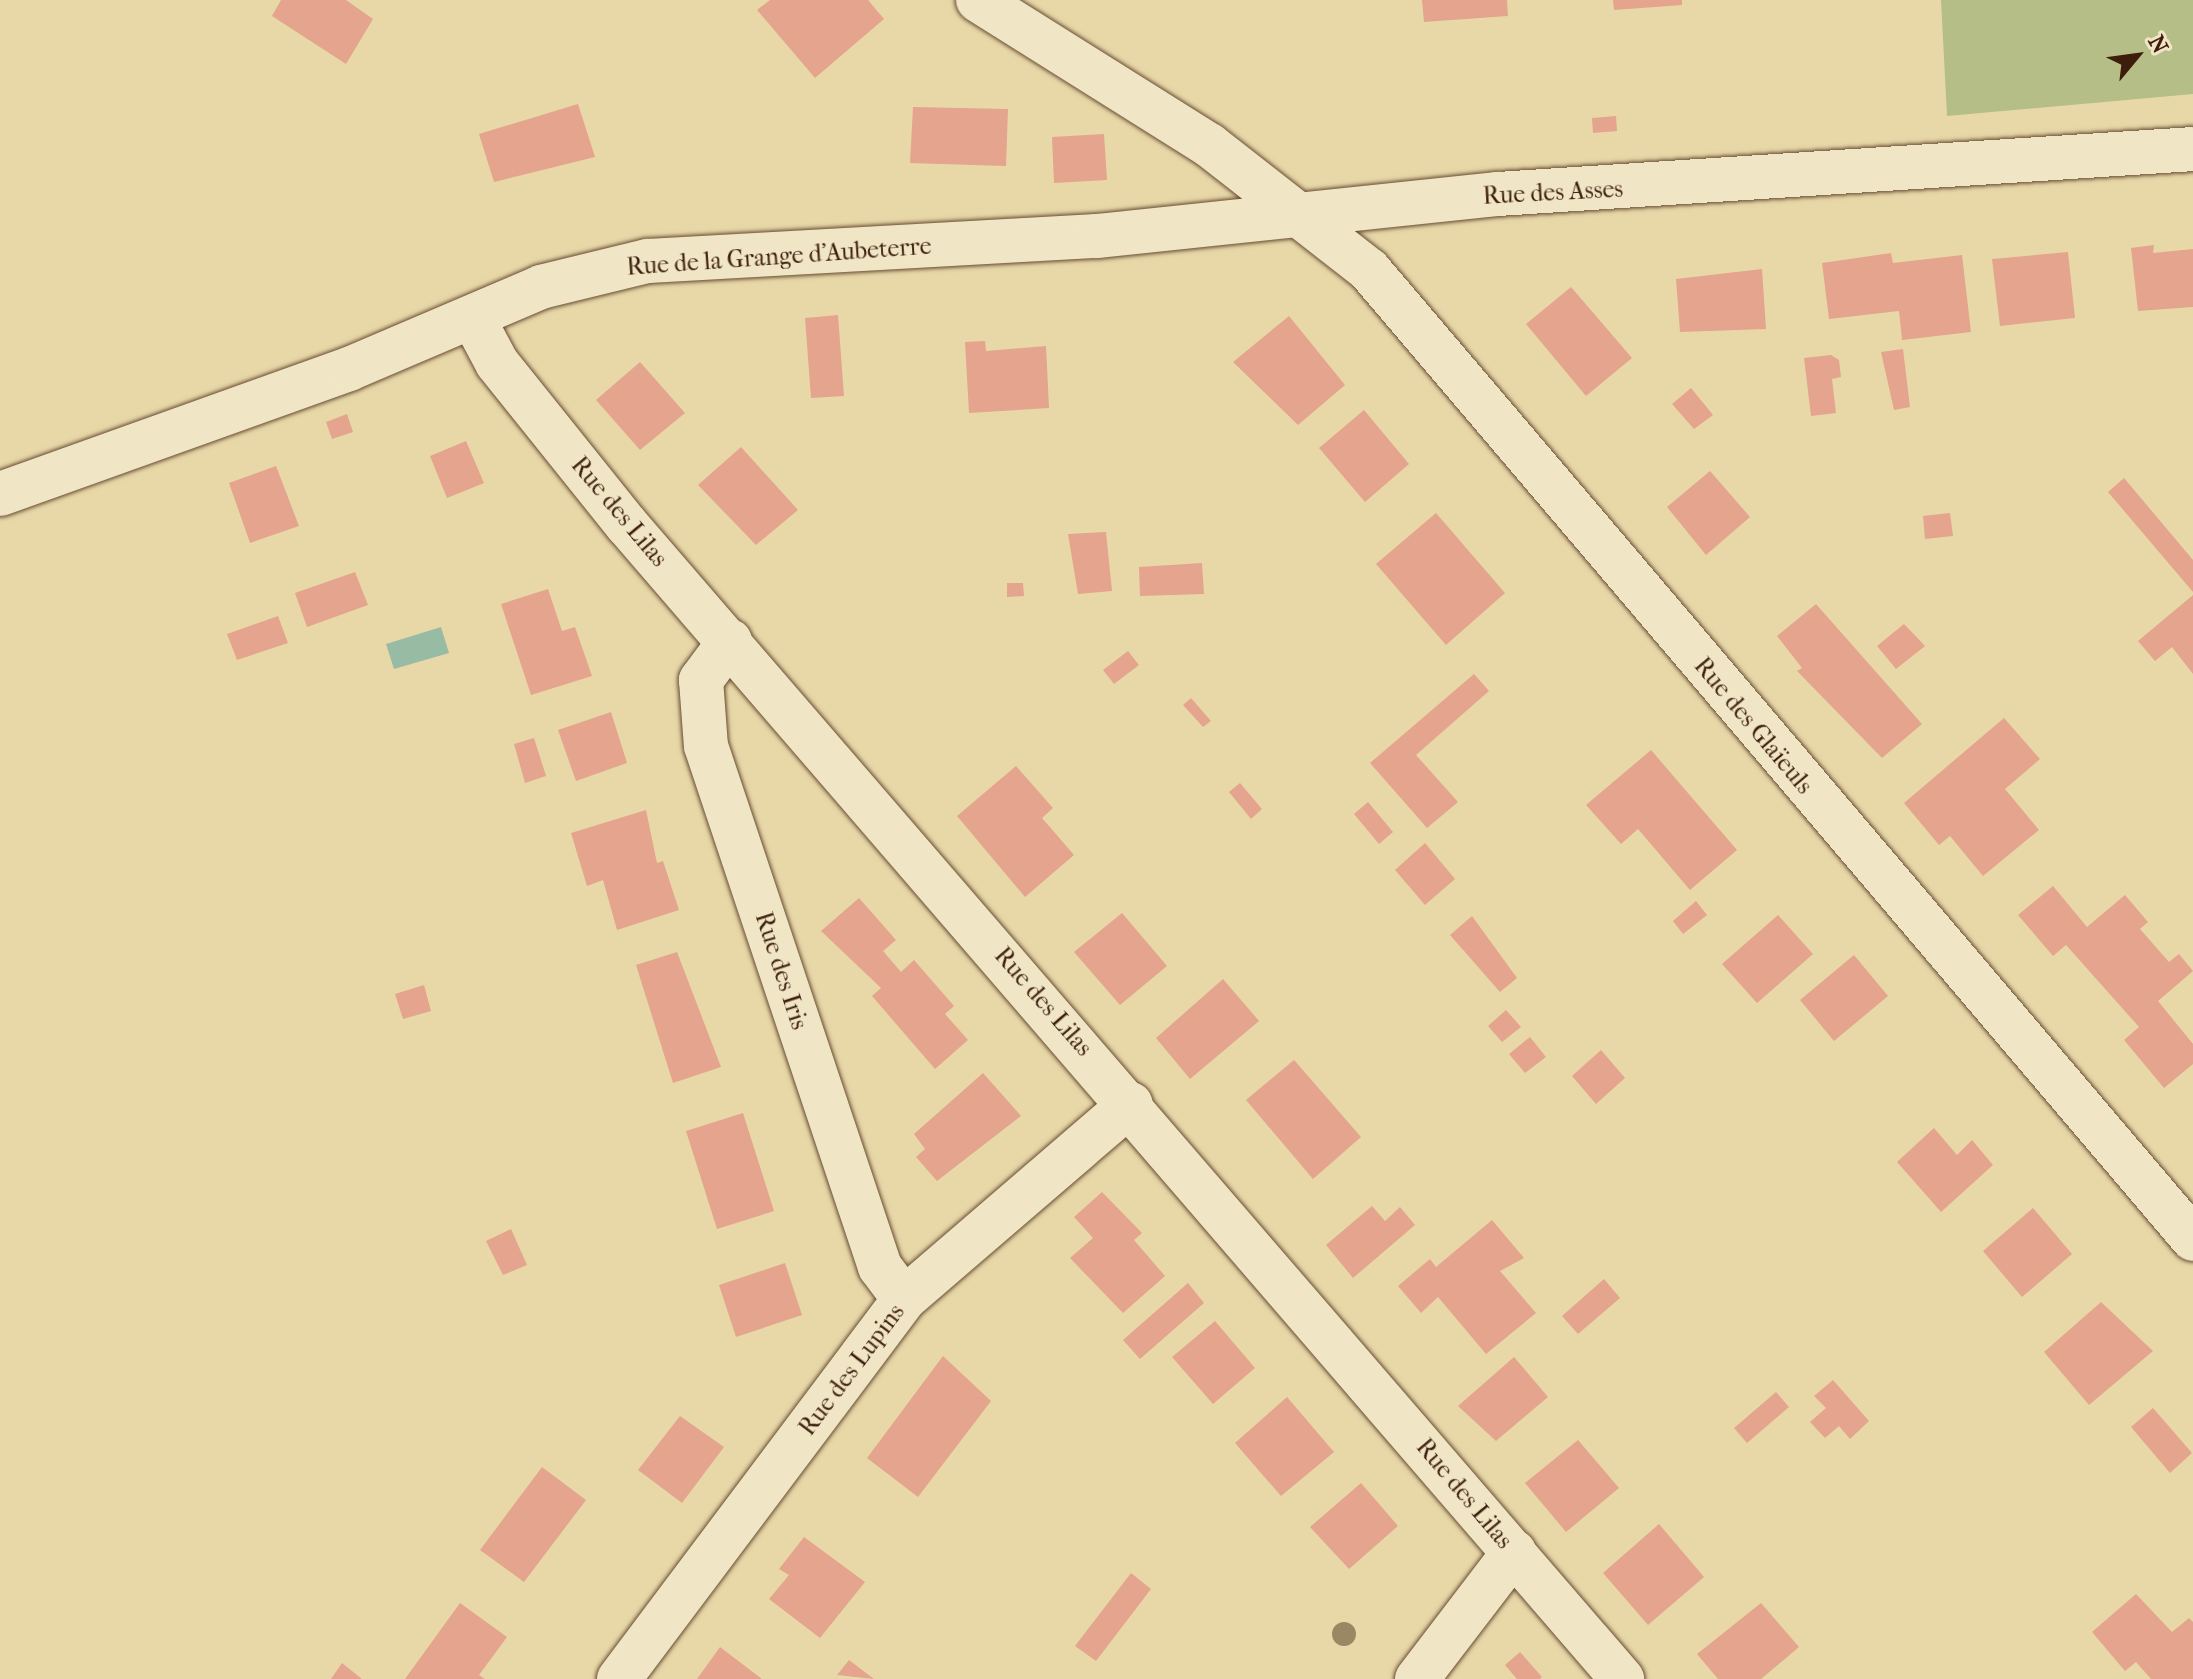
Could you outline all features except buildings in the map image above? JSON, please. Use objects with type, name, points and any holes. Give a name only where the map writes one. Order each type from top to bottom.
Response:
[{"type":"street","points":[[978,0],[1309,217]]},
{"type":"street","name":"Rue des Asses","points":[[1309,217],[1498,194],[2193,149]]},
{"type":"street","name":"Rue de la Grange d'Aubeterre","points":[[0,494],[473,318],[541,287],[648,261],[1309,217]]},
{"type":"street","name":"Rue des Glaïeuls","points":[[1309,217],[1369,270],[2193,1239]]},
{"type":"street","name":"Rue des Lilas","points":[[473,318],[497,363],[730,641],[1622,1679]]},
{"type":"street","name":"Rue des Iris","points":[[730,641],[701,680],[706,746],[880,1267],[904,1299]]},
{"type":"street","name":"Rue des Lupins","points":[[619,1679],[904,1299],[1131,1104]]},
{"type":"street","points":[[1417,1679],[1514,1552]]},
{"type":"shaded area","points":[[1941,0],[2193,0],[2193,94],[1947,116]]},
{"type":"shaded area","points":[[441,627],[449,653],[394,669],[386,644]]}]
